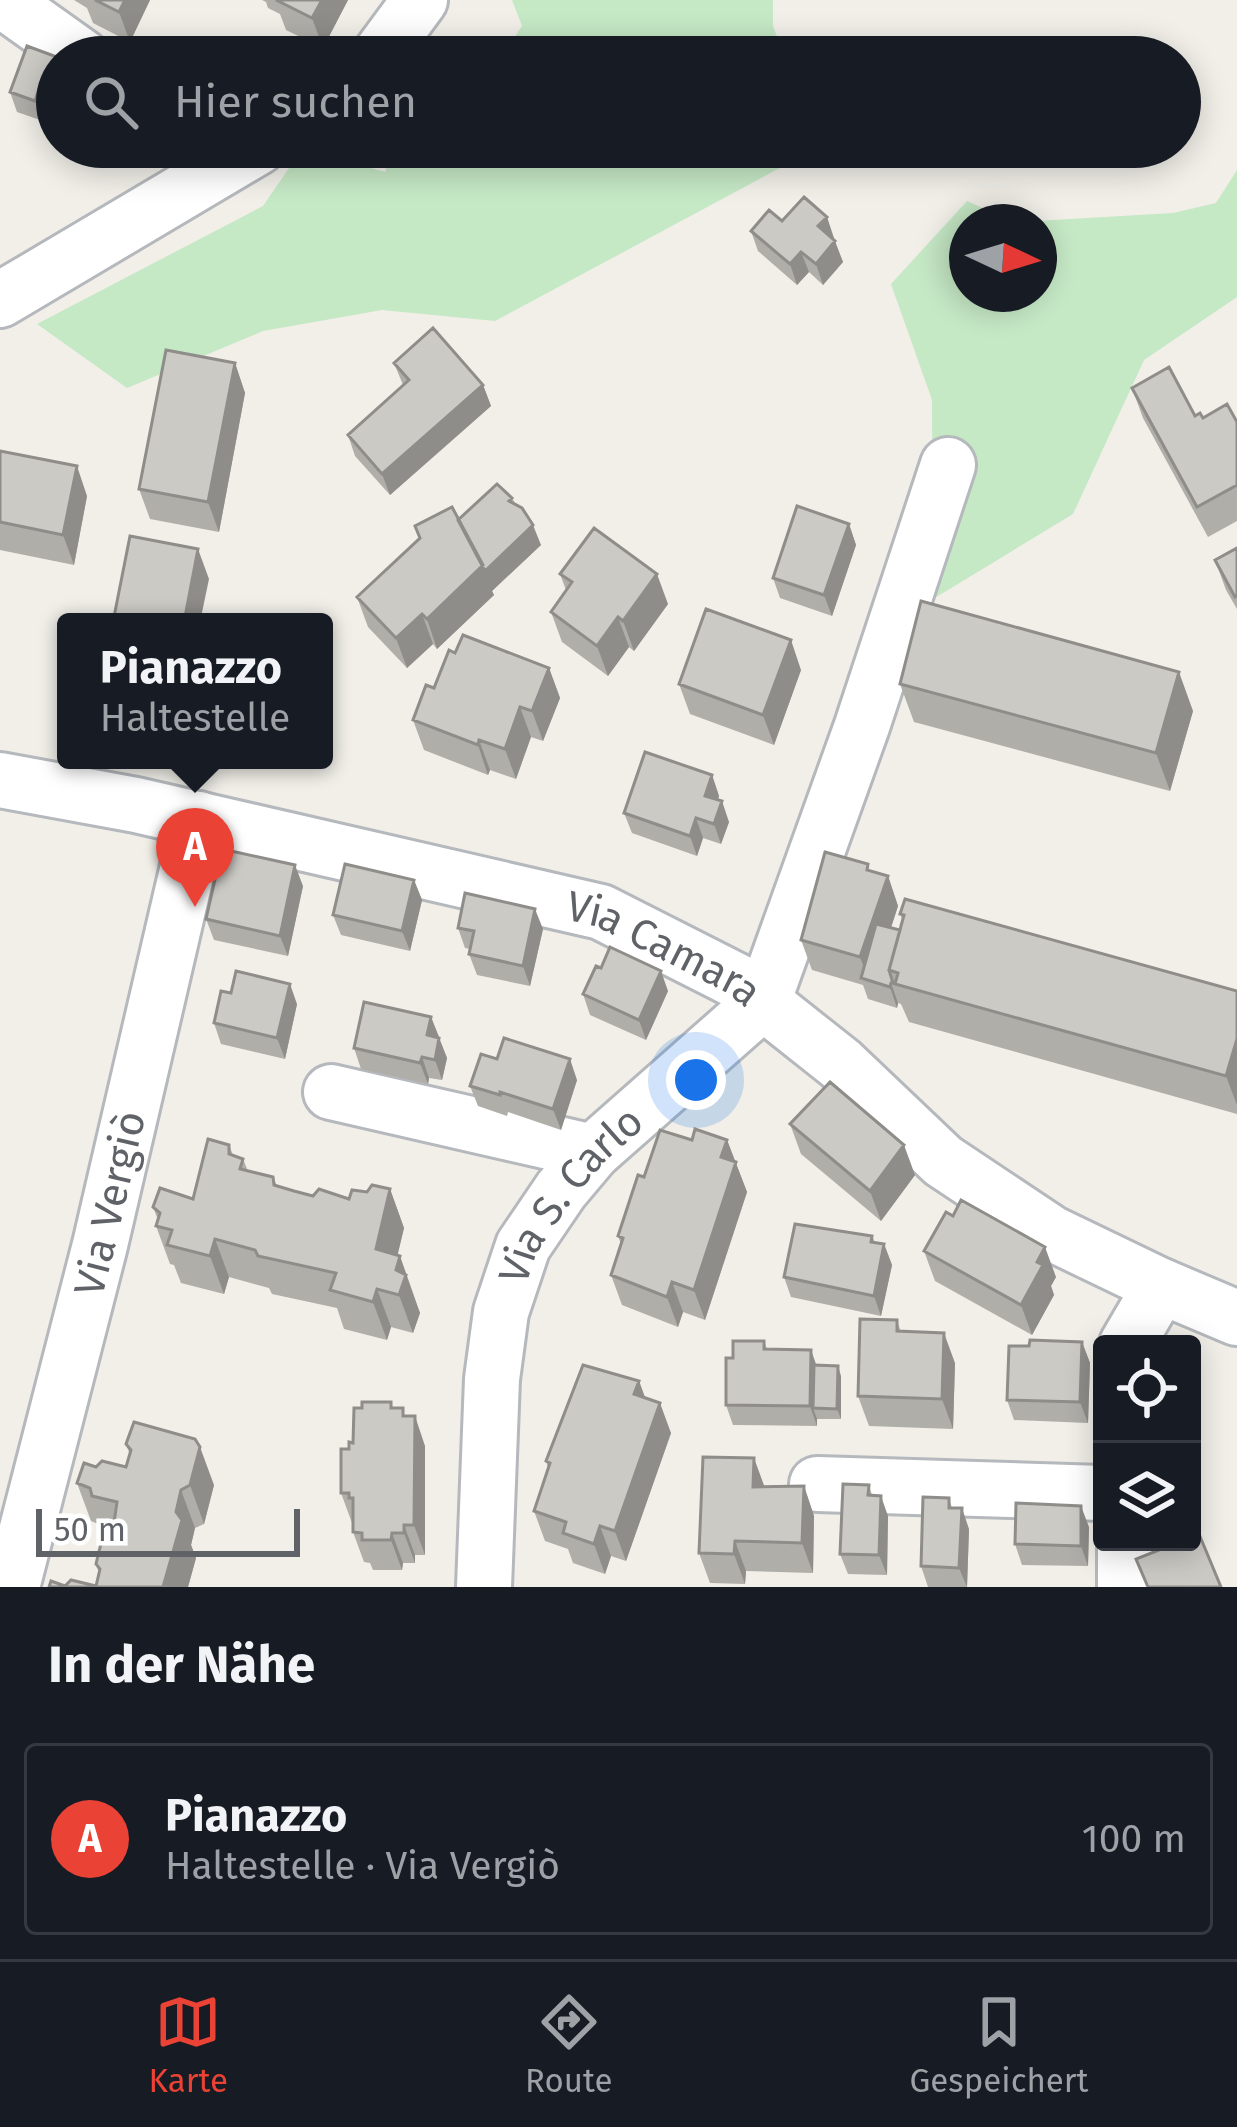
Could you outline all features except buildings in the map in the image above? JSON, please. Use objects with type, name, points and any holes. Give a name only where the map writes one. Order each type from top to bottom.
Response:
[{"type":"street","points":[[2,0],[53,36]]},
{"type":"street","points":[[393,36],[420,0]]},
{"type":"street","points":[[0,300],[223,168]]},
{"type":"street","name":"Via S. Carlo","points":[[484,1587],[492,1379],[500,1312],[523,1246],[593,1152],[763,1002],[862,726],[948,465]]},
{"type":"street","name":"Via Camara","points":[[0,780],[199,819],[601,912],[735,980],[841,1064],[943,1161],[1051,1233],[1237,1318]]},
{"type":"street","name":"Via Vergiò","points":[[13,1587],[100,1245],[199,819]]},
{"type":"street","points":[[332,1092],[593,1152]]},
{"type":"street","points":[[1132,1335],[1160,1286]]},
{"type":"street","points":[[817,1484],[1093,1492]]},
{"type":"street","points":[[1125,1587],[1126,1551]]},
{"type":"green space","points":[[512,0],[773,0],[777,36],[515,36],[522,26]]},
{"type":"green space","points":[[289,168],[385,172],[387,168],[780,168],[495,321],[382,310],[263,331],[127,388],[37,324],[263,206]]},
{"type":"green space","points":[[1237,170],[1237,297],[1144,360],[1073,514],[933,599],[932,400],[891,284],[949,221],[949,312],[1057,312],[1057,220],[1173,213],[1216,203]]},
{"type":"place","name":"Pianazzo","points":[[195,907]]}]
